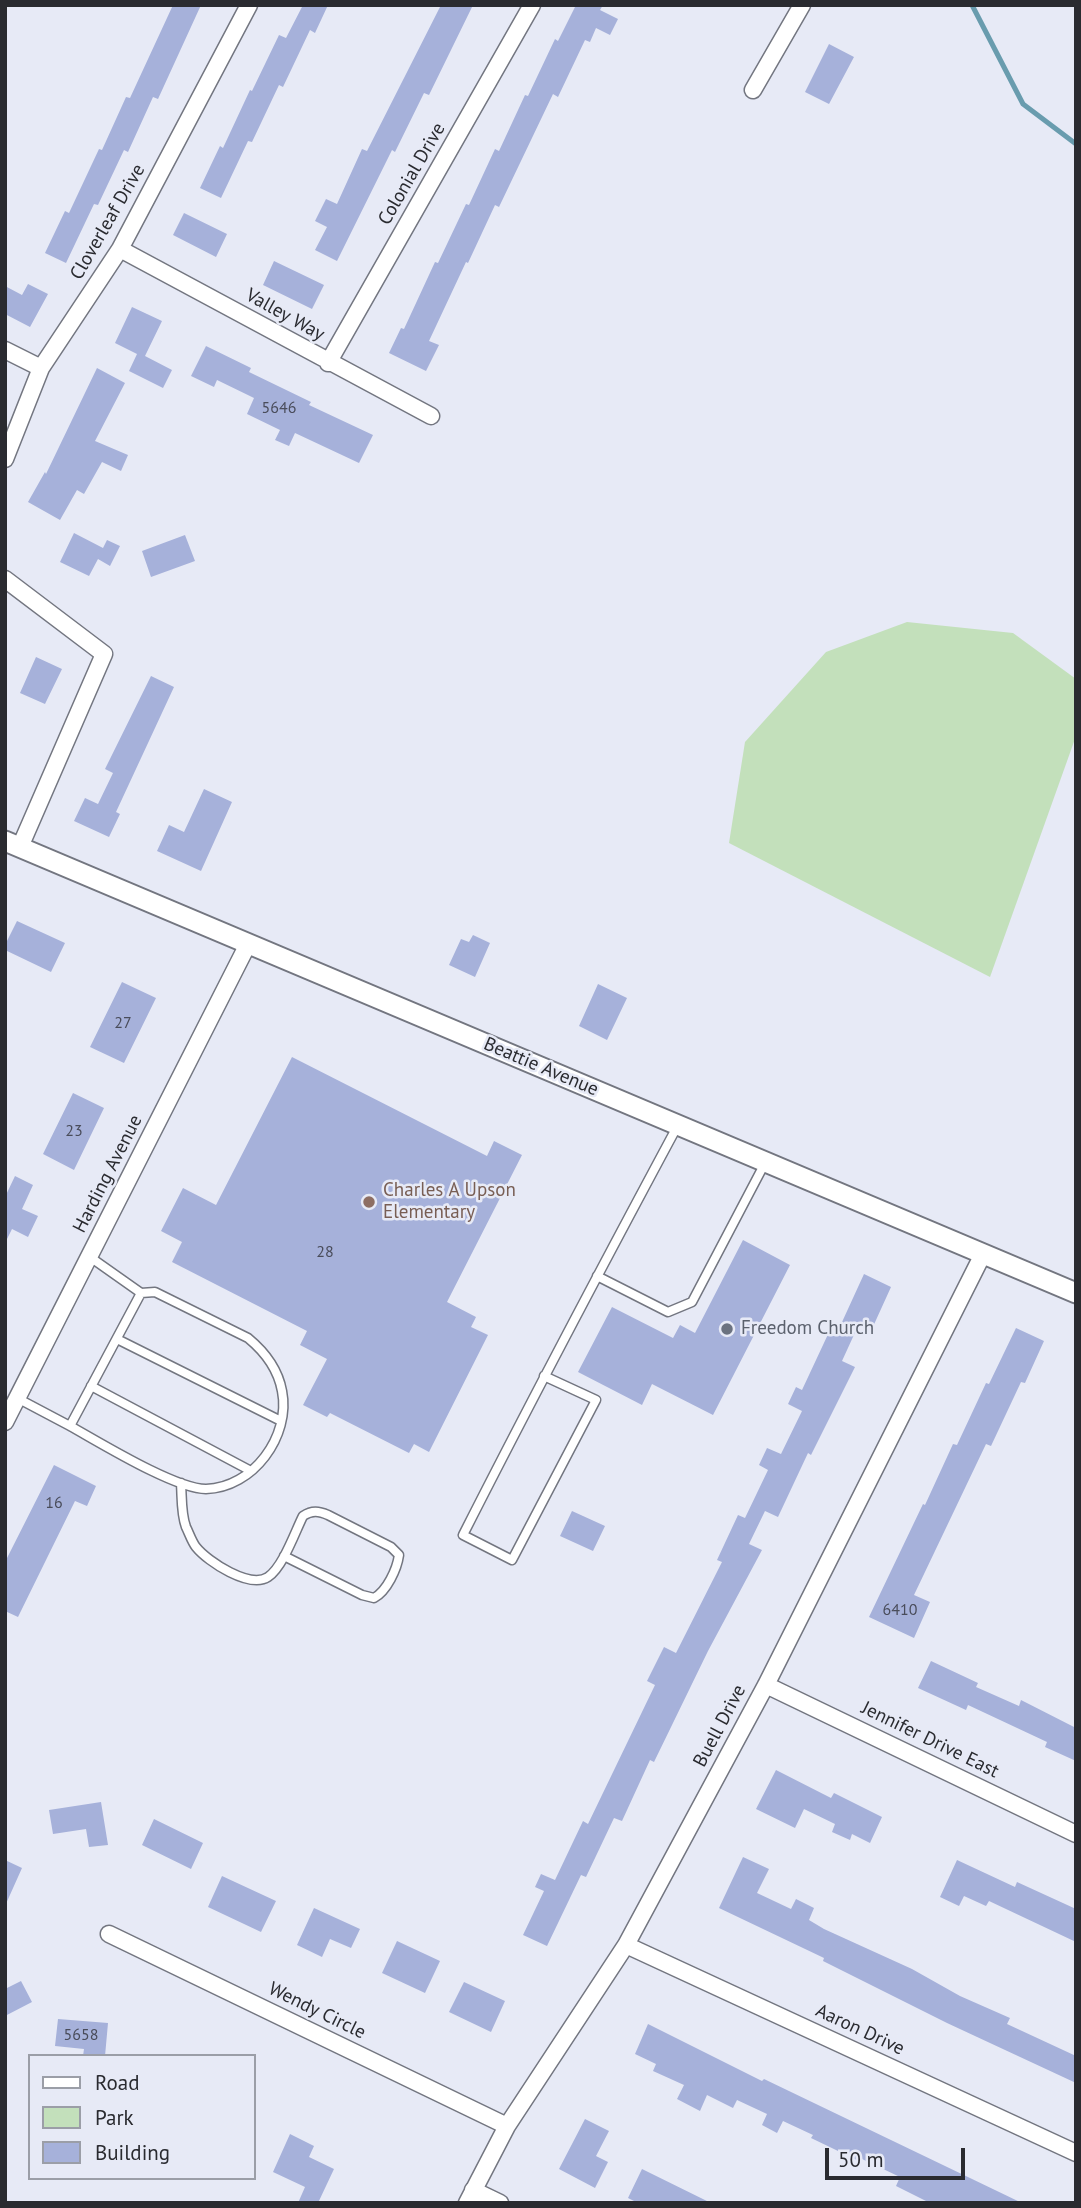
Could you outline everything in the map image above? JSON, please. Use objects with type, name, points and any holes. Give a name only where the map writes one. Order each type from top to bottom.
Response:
[{"type":"street","name":"Cloverleaf Drive","points":[[5,459],[41,368],[120,249],[249,5]]},
{"type":"street","name":"Colonial Drive","points":[[328,363],[532,5]]},
{"type":"street","points":[[753,90],[802,5]]},
{"type":"street","name":"Valley Way","points":[[120,249],[431,416]]},
{"type":"street","points":[[5,350],[41,368]]},
{"type":"street","points":[[5,579],[104,654],[13,844]]},
{"type":"street","name":"Beattie Avenue","points":[[13,844],[1076,1293]]},
{"type":"street","name":"Harding Avenue","points":[[5,1422],[248,944]]},
{"type":"street","name":"Buell Drive","points":[[470,2196],[507,2126],[626,1945],[766,1685],[983,1254]]},
{"type":"street","name":"Jennifer Drive East","points":[[766,1685],[1076,1833]]},
{"type":"street","name":"Wendy Circle","points":[[109,1934],[507,2126]]},
{"type":"street","name":"Aaron Drive","points":[[626,1945],[1076,2153]]},
{"type":"street","points":[[470,2196],[500,2203]]},
{"type":"lane","points":[[544,1376],[596,1400],[512,1560],[463,1535],[544,1376],[678,1125]]},
{"type":"lane","points":[[597,1276],[668,1312],[692,1302],[765,1162]]},
{"type":"lane","points":[[17,1398],[181,1483],[205,1489],[233,1484],[266,1457],[275,1440],[283,1414],[282,1391],[273,1365],[261,1349],[248,1338],[155,1292],[141,1293],[90,1257]]},
{"type":"lane","points":[[70,1426],[141,1293]]},
{"type":"lane","points":[[117,1339],[281,1421]]},
{"type":"lane","points":[[91,1386],[251,1471]]},
{"type":"lane","points":[[181,1483],[186,1526],[197,1547],[213,1561],[249,1580],[260,1581],[271,1576],[303,1516],[309,1512],[318,1511],[391,1547],[399,1555],[383,1591],[374,1598],[284,1556]]},
{"type":"green space","points":[[907,622],[1013,633],[1076,679],[1076,736],[990,977],[729,843],[745,742],[826,652]]},
{"type":"building","points":[[173,5],[201,5],[158,99],[153,97],[128,152],[124,150],[66,263],[45,253],[65,211],[69,213],[99,149],[102,150],[126,97],[130,98]]},
{"type":"building","points":[[303,5],[328,5],[315,33],[310,30],[283,87],[279,85],[221,198],[200,188],[279,35],[286,38]]},
{"type":"building","points":[[441,5],[473,5],[429,95],[424,93],[395,152],[392,150],[337,261],[315,250],[327,227],[315,221],[326,199],[337,204],[362,149],[367,151]]},
{"type":"building","points":[[576,5],[603,5],[600,10],[618,19],[610,35],[596,28],[590,42],[585,40],[558,97],[553,94],[499,207],[495,205],[429,341],[439,345],[426,371],[389,353],[401,328],[404,329],[466,204],[469,205],[495,149],[499,151],[525,95],[528,96],[555,39],[558,41]]},
{"type":"building","points":[[829,44],[854,57],[829,104],[805,92]]},
{"type":"building","points":[[184,213],[227,234],[216,257],[173,235]]},
{"type":"building","points":[[274,261],[324,285],[312,309],[263,285]]},
{"type":"building","points":[[28,284],[48,294],[30,327],[5,314],[5,286],[22,295]]},
{"type":"building","points":[[132,307],[162,321],[145,356],[172,370],[163,388],[129,371],[137,354],[115,343]]},
{"type":"building","points":[[206,346],[251,368],[249,372],[311,402],[309,405],[373,435],[359,463],[295,433],[289,446],[275,440],[280,430],[247,414],[254,398],[217,380],[214,387],[191,376]]},
{"type":"building","points":[[97,368],[125,383],[95,441],[128,455],[121,471],[102,462],[84,494],[77,490],[60,520],[28,502],[45,472],[46,474]]},
{"type":"building","points":[[74,533],[103,548],[107,540],[120,546],[110,566],[98,559],[89,576],[60,562]]},
{"type":"building","points":[[185,535],[195,561],[151,577],[142,551]]},
{"type":"building","points":[[36,657],[62,669],[45,704],[20,693]]},
{"type":"building","points":[[151,676],[174,687],[116,812],[120,814],[109,837],[74,821],[85,798],[98,804],[113,773],[105,769]]},
{"type":"building","points":[[204,789],[232,802],[201,871],[157,851],[169,825],[184,832]]},
{"type":"building","points":[[17,921],[65,943],[51,972],[5,950]]},
{"type":"building","points":[[473,935],[490,943],[475,977],[449,965],[461,939],[469,942]]},
{"type":"building","points":[[122,982],[156,998],[124,1063],[90,1047]]},
{"type":"building","points":[[598,984],[627,998],[607,1040],[579,1026]]},
{"type":"building","points":[[292,1057],[487,1156],[494,1141],[522,1155],[447,1302],[476,1317],[471,1327],[488,1335],[429,1452],[414,1444],[409,1453],[330,1413],[327,1417],[303,1405],[327,1359],[300,1345],[307,1331],[172,1262],[182,1242],[161,1231],[183,1188],[216,1205]]},
{"type":"building","points":[[73,1093],[104,1108],[74,1170],[43,1154]]},
{"type":"building","points":[[15,1176],[33,1185],[22,1209],[38,1216],[28,1237],[12,1229],[5,1243],[5,1197]]},
{"type":"building","name":"Freedom Church","points":[[743,1240],[790,1265],[713,1415],[652,1384],[642,1405],[578,1372],[612,1307],[673,1338],[680,1325],[695,1333]]},
{"type":"building","points":[[864,1274],[891,1287],[871,1331],[858,1326],[842,1361],[855,1367],[811,1455],[808,1453],[778,1517],[765,1511],[749,1544],[762,1550],[708,1651],[654,1762],[650,1760],[622,1821],[614,1818],[586,1877],[581,1875],[547,1946],[523,1935],[544,1891],[535,1887],[541,1874],[555,1880],[583,1821],[588,1824],[655,1685],[647,1681],[664,1647],[676,1653],[722,1562],[717,1560],[738,1515],[745,1518],[768,1470],[759,1465],[767,1448],[781,1454],[802,1411],[788,1404],[796,1387],[802,1390],[830,1330],[837,1333]]},
{"type":"building","points":[[1016,1328],[1044,1341],[991,1446],[986,1444],[914,1595],[930,1602],[914,1638],[869,1617],[953,1444],[957,1445]]},
{"type":"building","points":[[54,1465],[96,1486],[87,1506],[75,1501],[18,1617],[5,1611],[5,1562]]},
{"type":"building","points":[[572,1511],[605,1526],[593,1551],[560,1536]]},
{"type":"building","points":[[931,1661],[978,1683],[976,1687],[1019,1706],[1021,1700],[1076,1728],[1076,1761],[1045,1747],[1047,1742],[968,1705],[966,1710],[918,1688]]},
{"type":"building","points":[[776,1770],[831,1798],[834,1793],[882,1817],[870,1843],[852,1834],[850,1840],[832,1832],[835,1824],[804,1809],[795,1828],[756,1809]]},
{"type":"building","points":[[101,1802],[108,1845],[89,1847],[86,1829],[53,1834],[49,1810]]},
{"type":"building","points":[[154,1819],[203,1843],[191,1869],[142,1845]]},
{"type":"building","points":[[743,1857],[769,1869],[757,1893],[791,1909],[796,1899],[814,1908],[809,1920],[824,1929],[1010,2018],[1007,2024],[1076,2056],[1076,2083],[947,2023],[823,1961],[824,1958],[719,1908]]},
{"type":"building","points":[[5,1860],[22,1868],[5,1906]]},
{"type":"building","points":[[957,1860],[1015,1887],[1017,1882],[1076,1909],[1076,1942],[989,1901],[986,1906],[964,1896],[959,1906],[940,1897]]},
{"type":"building","points":[[222,1876],[276,1901],[261,1932],[208,1907]]},
{"type":"building","points":[[314,1908],[360,1929],[351,1948],[330,1939],[322,1957],[297,1945]]},
{"type":"building","points":[[397,1941],[440,1961],[425,1993],[382,1973]]},
{"type":"building","points":[[21,1981],[32,2002],[5,2016],[5,1989]]},
{"type":"building","points":[[464,1982],[505,2001],[491,2032],[449,2012]]},
{"type":"building","points":[[58,2019],[108,2023],[105,2054],[83,2054],[84,2049],[55,2046]]},
{"type":"building","points":[[648,2024],[762,2081],[764,2079],[1022,2203],[930,2203],[896,2186],[900,2177],[862,2159],[861,2162],[783,2121],[777,2133],[762,2125],[767,2114],[737,2100],[733,2108],[707,2095],[700,2111],[677,2099],[684,2085],[653,2071],[656,2064],[635,2054]]},
{"type":"building","points":[[585,2119],[609,2131],[596,2156],[608,2162],[595,2188],[559,2169]]},
{"type":"building","points":[[290,2134],[314,2146],[309,2157],[334,2169],[318,2203],[298,2203],[305,2187],[273,2172]]},
{"type":"building","points":[[642,2169],[711,2203],[638,2203],[628,2198]]},
{"type":"waterway","points":[[972,5],[1023,104],[1076,144]]},
{"type":"place","name":"Charles A Upson Elementary","points":[[369,1202]]},
{"type":"place","name":"Freedom Church","points":[[727,1329]]}]
